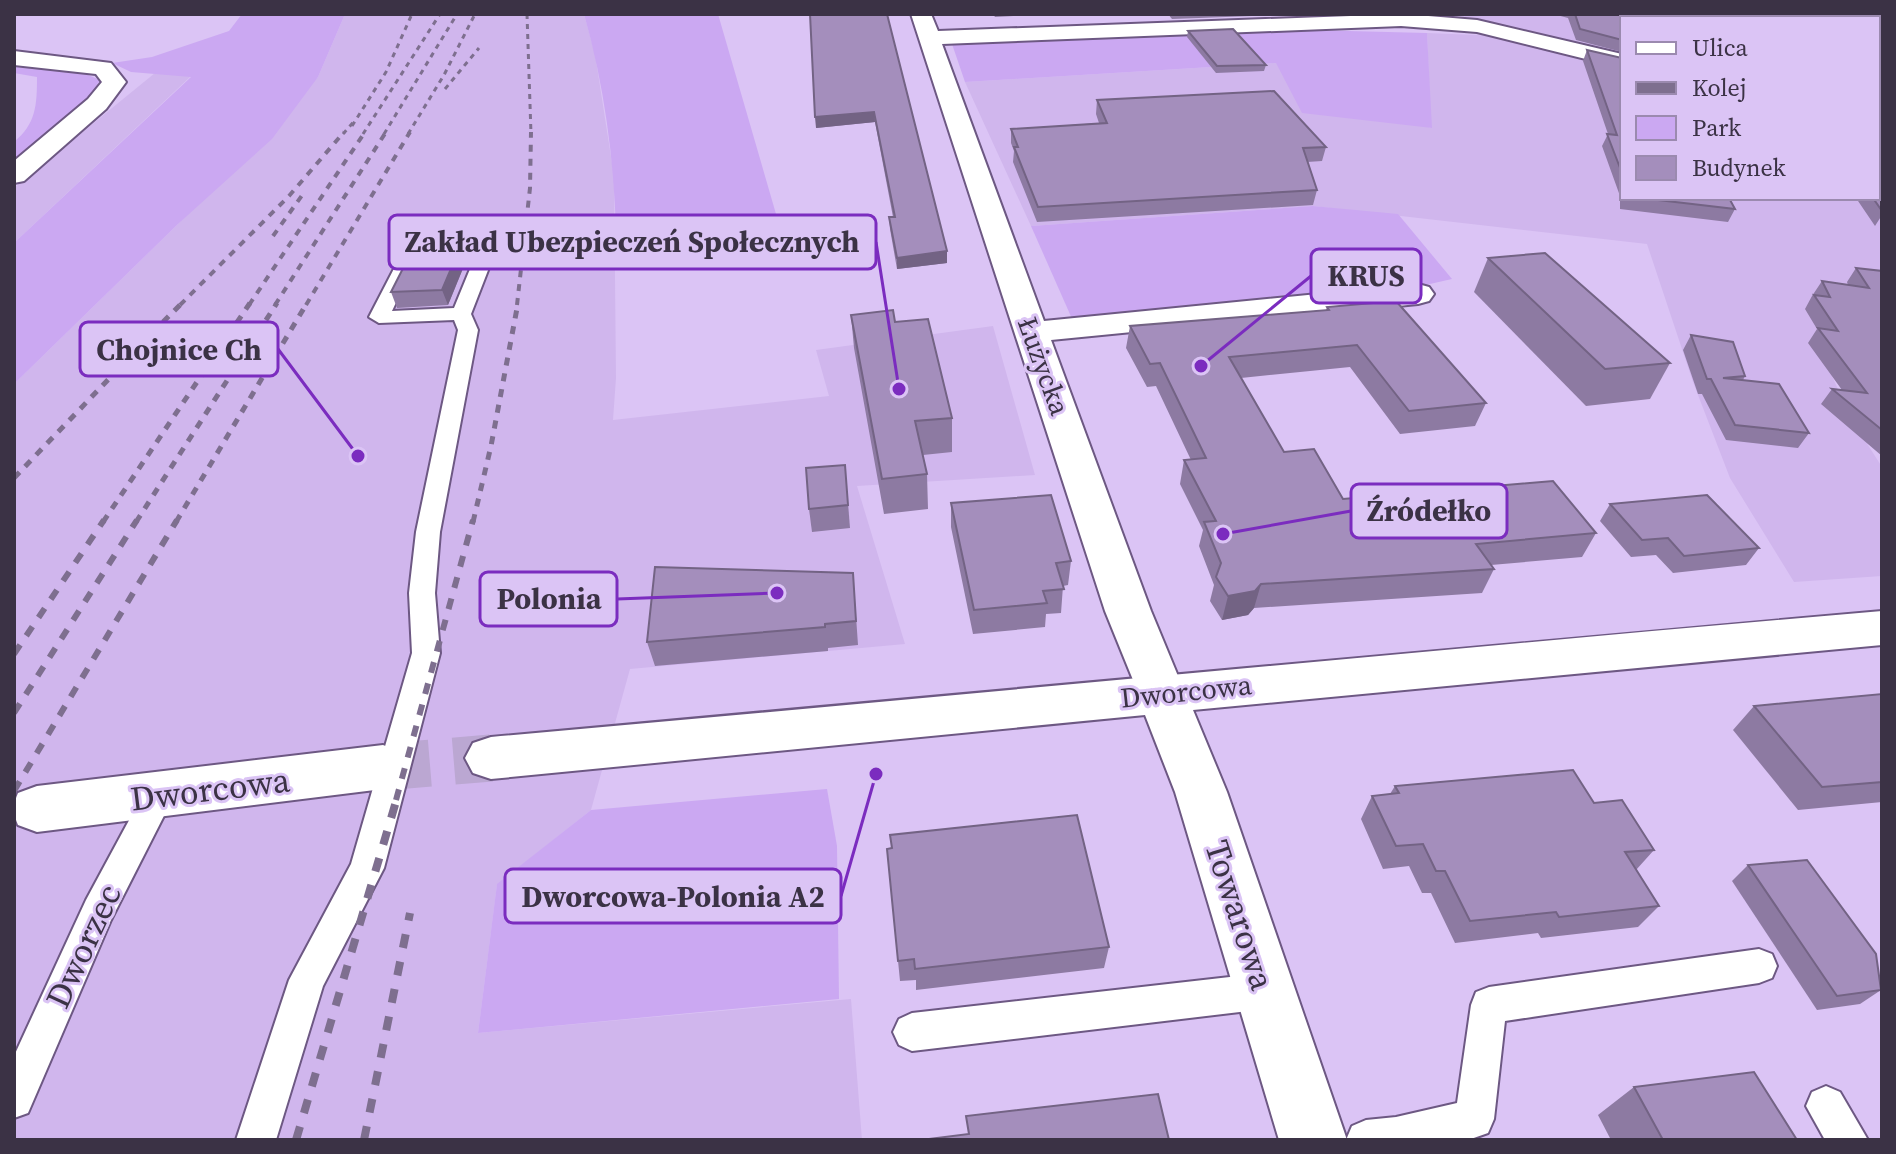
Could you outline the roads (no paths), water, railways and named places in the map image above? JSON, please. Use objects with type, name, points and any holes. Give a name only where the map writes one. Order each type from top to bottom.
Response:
[{"type":"street","points":[[925,26],[1401,20],[1477,26],[1620,61]]},
{"type":"street","name":"Łużycka","points":[[925,26],[1133,626],[1161,693]]},
{"type":"street","points":[[14,58],[103,68],[114,82],[97,104],[14,175]]},
{"type":"street","points":[[1032,332],[1418,294]]},
{"type":"street","name":"Dworcowa","points":[[491,758],[1882,628]]},
{"type":"street","name":"Towarowa","points":[[1161,693],[1201,792],[1313,1140]]},
{"type":"street","name":"Dworcowa","points":[[37,809],[383,767]]},
{"type":"lane","points":[[256,1140],[307,980],[367,868],[426,653],[422,593],[425,563],[468,330],[461,314],[495,229],[420,234],[379,317],[461,314]]},
{"type":"lane","name":"Dworzec","points":[[14,1099],[98,911],[158,796]]},
{"type":"lane","points":[[1366,1140],[1396,1137],[1474,1119],[1489,1005],[1759,966]]},
{"type":"lane","points":[[912,1032],[1265,991]]},
{"type":"lane","points":[[1826,1106],[1848,1140]]},
{"type":"tunnel","points":[[383,767],[491,758]]},
{"type":"railway","points":[[352,126],[386,72],[412,14]]},
{"type":"railway","points":[[363,134],[440,14]]},
{"type":"railway","points":[[384,134],[457,14]]},
{"type":"railway","points":[[408,134],[444,75],[475,14]]},
{"type":"railway","points":[[527,14],[531,133]]},
{"type":"railway","points":[[445,89],[479,48]]},
{"type":"railway","points":[[343,134],[356,119]]},
{"type":"railway","points":[[163,322],[289,196],[344,132]]},
{"type":"railway","points":[[249,305],[365,132]]},
{"type":"railway","points":[[275,305],[386,132]]},
{"type":"railway","points":[[306,305],[410,132]]},
{"type":"railway","points":[[517,305],[530,188],[531,133]]},
{"type":"railway","points":[[273,236],[303,194]]},
{"type":"railway","points":[[103,522],[250,303]]},
{"type":"railway","points":[[136,522],[277,303]]},
{"type":"railway","points":[[176,522],[307,303]]},
{"type":"railway","points":[[473,522],[518,303]]},
{"type":"railway","points":[[14,478],[148,338]]},
{"type":"railway","points":[[14,654],[104,520]]},
{"type":"railway","points":[[14,713],[137,520]]},
{"type":"railway","points":[[14,791],[177,520]]},
{"type":"railway","points":[[396,800],[473,520]]},
{"type":"railway","points":[[296,1140],[397,798]]},
{"type":"railway","points":[[364,1140],[410,913]]},
{"type":"place","name":"KRUS","points":[[1201,366]]},
{"type":"place","name":"Zakład Ubezpieczeń Społecznych","points":[[899,389]]},
{"type":"place","name":"Chojnice Ch","points":[[358,456]]},
{"type":"place","name":"Źródełko","points":[[1223,534]]},
{"type":"place","name":"Polonia","points":[[777,593]]},
{"type":"place","name":"Dworcowa-Polonia A2","points":[[876,774]]}]
